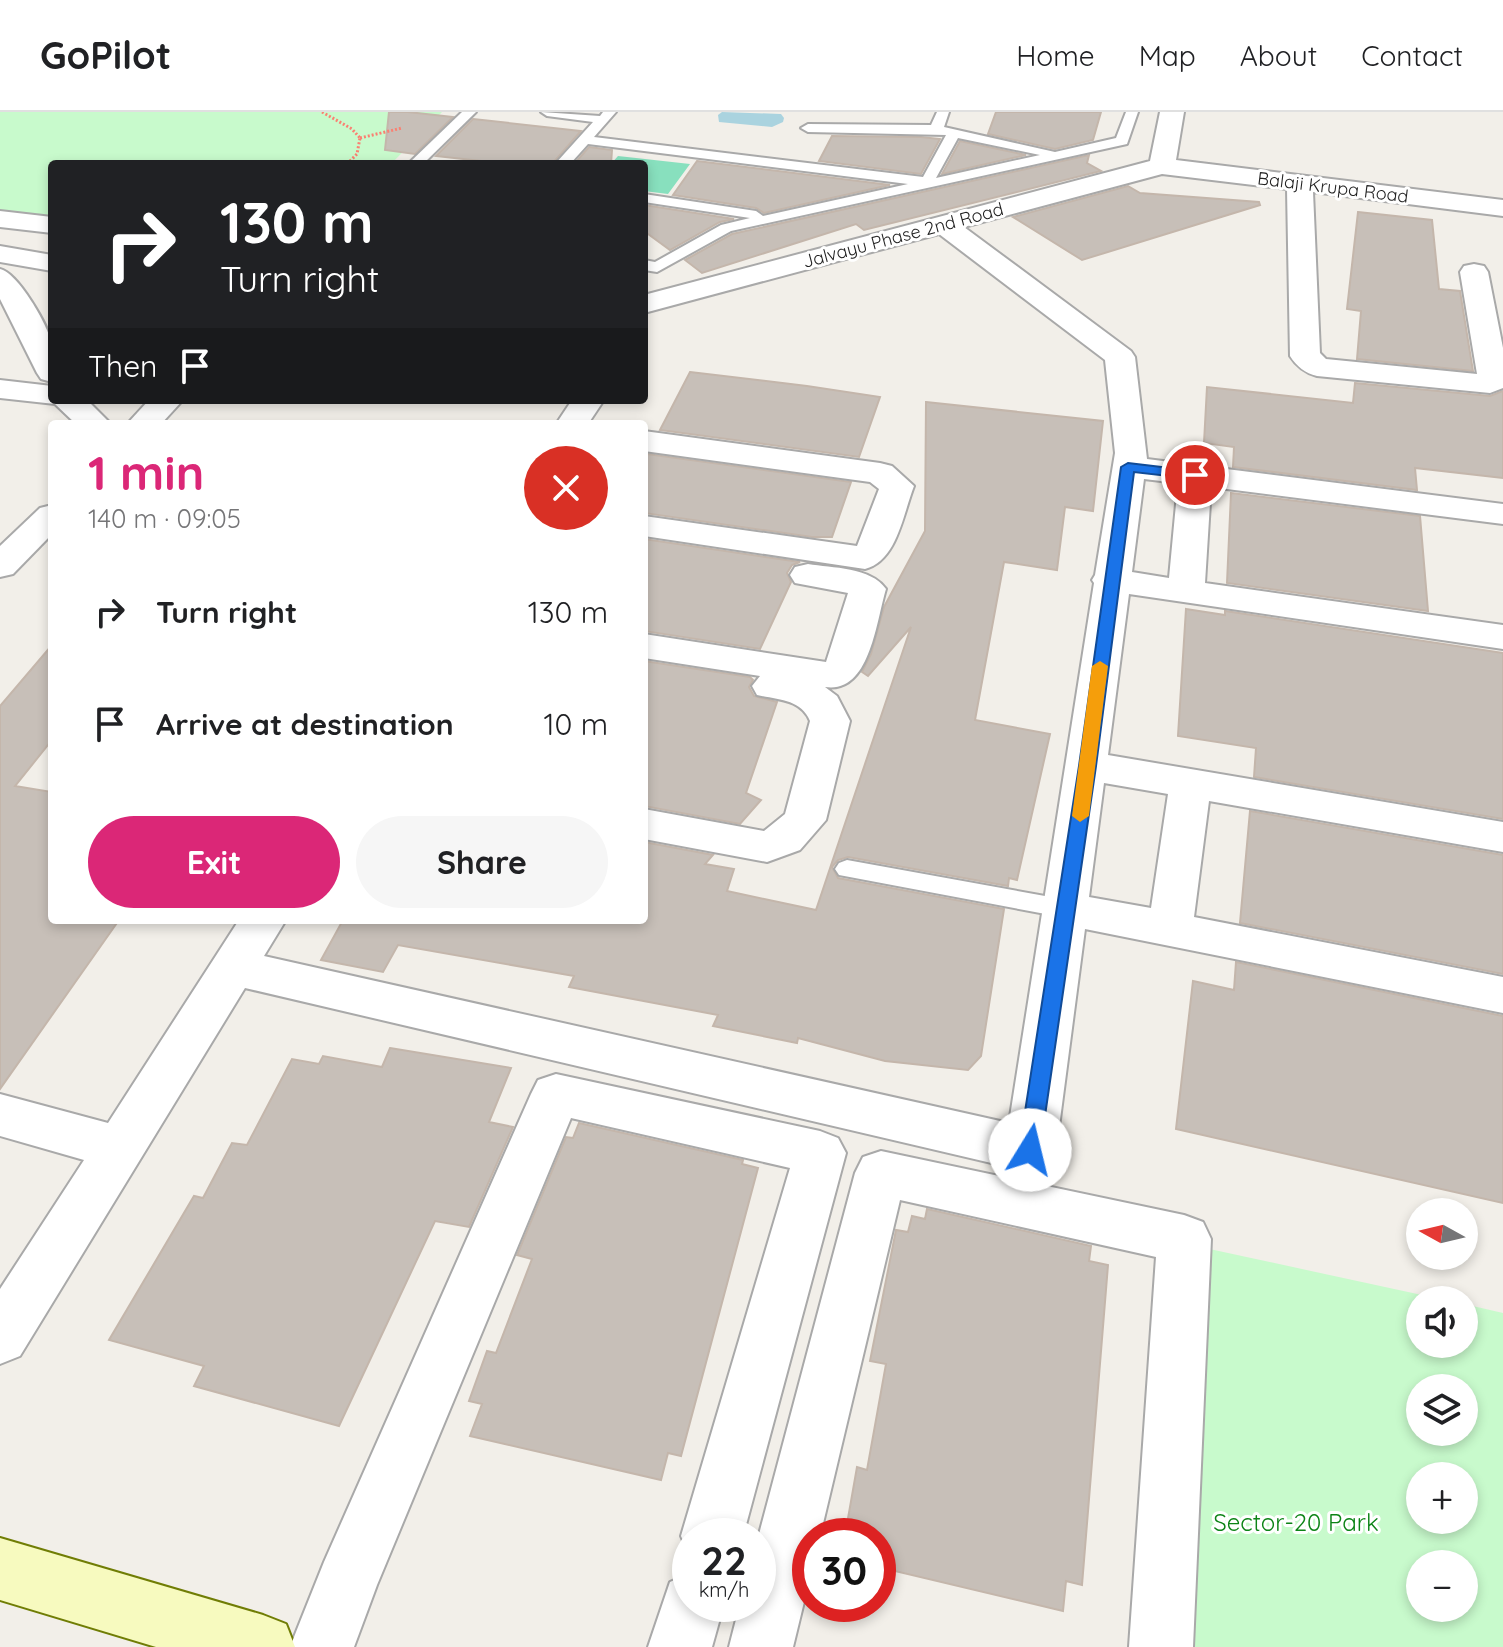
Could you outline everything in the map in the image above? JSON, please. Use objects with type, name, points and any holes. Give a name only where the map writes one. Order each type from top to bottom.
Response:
[{"type":"main road","points":[[0,1569],[263,1647]]},
{"type":"street","points":[[1162,166],[1172,112]]},
{"type":"street","name":"Balaji Krupa Road","points":[[1162,166],[1503,208]]},
{"type":"street","name":"Jalvayu Phase 2nd Road","points":[[648,306],[942,223],[1162,166]]},
{"type":"street","points":[[1300,183],[1305,356],[1317,367],[1482,386],[1490,384],[1494,380],[1474,272]]},
{"type":"street","points":[[0,219],[48,225]]},
{"type":"street","points":[[233,967],[1030,1150],[1088,766],[1110,580],[1131,453],[1120,357],[942,223]]},
{"type":"street","points":[[0,254],[48,262]]},
{"type":"street","points":[[0,277],[10,290],[48,365]]},
{"type":"street","points":[[0,389],[48,395]]},
{"type":"street","points":[[72,404],[90,420]]},
{"type":"street","points":[[147,420],[163,404]]},
{"type":"street","points":[[648,442],[880,473],[897,486],[872,552],[865,558],[648,527]]},
{"type":"street","points":[[1128,467],[1503,514]]},
{"type":"street","points":[[1186,591],[1195,475]]},
{"type":"street","points":[[0,523],[48,510]]},
{"type":"street","points":[[0,566],[48,519]]},
{"type":"street","points":[[648,550],[856,583],[868,589],[843,669],[835,676],[648,647]]},
{"type":"street","points":[[1110,580],[1503,637]]},
{"type":"street","points":[[648,667],[806,692],[823,705],[830,721],[805,820],[785,839],[767,847],[755,846],[648,825]]},
{"type":"street","points":[[1088,766],[1503,837]]},
{"type":"street","points":[[1170,930],[1190,784]]},
{"type":"street","points":[[1067,909],[1503,995]]},
{"type":"street","points":[[0,1338],[260,924]]},
{"type":"street","points":[[322,1647],[346,1584],[556,1094],[820,1153],[717,1518]]},
{"type":"street","points":[[0,1115],[119,1148]]},
{"type":"street","points":[[761,1647],[881,1173],[1184,1239],[1161,1647]]},
{"type":"street","points":[[680,1647],[687,1622]]},
{"type":"lane","points":[[419,160],[470,112]]},
{"type":"lane","points":[[547,112],[607,116]]},
{"type":"lane","points":[[798,146],[817,112]]},
{"type":"lane","points":[[936,129],[943,112]]},
{"type":"lane","points":[[648,266],[657,267],[726,228],[1122,141],[1132,112]]},
{"type":"lane","points":[[566,160],[607,116]]},
{"type":"lane","points":[[585,140],[798,146],[936,129],[1059,155]]},
{"type":"lane","points":[[927,182],[954,133]]},
{"type":"lane","points":[[798,146],[927,182]]},
{"type":"lane","points":[[648,199],[772,218]]},
{"type":"lane","points":[[847,869],[1067,909]]},
{"type":"path","points":[[322,112],[352,129],[360,138]]},
{"type":"path","points":[[360,138],[407,126]]},
{"type":"path","points":[[351,160],[357,154],[360,138]]},
{"type":"green space","points":[[0,112],[442,112],[395,160],[48,160],[48,218],[0,212]]},
{"type":"green space","points":[[618,156],[690,164],[668,194],[648,192],[648,160],[614,160]]},
{"type":"green space","name":"Sector-20 Park","points":[[1191,1245],[1406,1292],[1406,1358],[1478,1358],[1478,1307],[1503,1313],[1503,1647],[1162,1647]]},
{"type":"water","points":[[722,112],[781,114],[784,118],[783,122],[772,127],[719,122],[718,115]]},
{"type":"building","points":[[389,112],[453,117],[415,154],[385,150]]},
{"type":"building","points":[[996,112],[1101,112],[1093,140],[1055,149],[988,134]]},
{"type":"building","points":[[473,119],[581,131],[556,160],[472,160],[436,156]]},
{"type":"building","points":[[832,136],[940,139],[921,174],[819,161]]},
{"type":"building","points":[[960,141],[1026,155],[942,174]]},
{"type":"building","points":[[589,147],[612,150],[611,160],[578,160]]},
{"type":"building","points":[[1089,155],[1087,163],[1101,171],[864,230],[856,224],[702,273],[685,260],[732,234]]},
{"type":"building","points":[[697,161],[890,185],[764,213],[756,208],[673,195]]},
{"type":"building","points":[[1128,186],[1140,193],[1259,202],[1260,205],[1082,260],[1013,217]]},
{"type":"building","points":[[648,206],[734,219],[720,222],[670,250],[648,234]]},
{"type":"building","points":[[1358,212],[1432,220],[1439,289],[1460,291],[1473,371],[1357,359],[1361,311],[1347,309]]},
{"type":"building","points":[[690,372],[880,397],[859,457],[660,430]]},
{"type":"building","points":[[1355,383],[1490,396],[1503,391],[1503,478],[1415,468],[1417,490],[1233,467],[1234,447],[1204,443],[1207,387],[1353,403]]},
{"type":"building","points":[[926,402],[1103,421],[1093,511],[1065,507],[1057,570],[1004,562],[975,720],[1050,734],[1017,880],[1009,878],[1008,886],[848,857],[838,860],[832,867],[838,878],[1004,909],[981,1056],[968,1070],[885,1061],[798,1038],[797,1043],[713,1026],[718,1015],[569,987],[574,976],[398,945],[383,972],[321,960],[341,924],[648,924],[648,843],[713,855],[705,864],[734,869],[727,891],[816,910],[911,627],[868,676],[862,672],[871,654],[884,607],[925,531]]},
{"type":"building","points":[[648,454],[851,482],[832,537],[812,537],[648,514]]},
{"type":"building","points":[[1231,493],[1420,516],[1428,611],[1227,583]]},
{"type":"building","points":[[648,540],[800,562],[792,565],[787,573],[791,582],[760,649],[648,632]]},
{"type":"building","points":[[1186,609],[1225,615],[1225,611],[1503,653],[1503,819],[1254,777],[1256,748],[1178,736]]},
{"type":"building","points":[[48,650],[48,745],[15,786],[48,791],[48,924],[116,924],[0,1089],[0,706]]},
{"type":"building","points":[[648,662],[750,677],[753,680],[749,687],[754,696],[777,702],[746,793],[761,800],[740,824],[648,807]]},
{"type":"building","points":[[1250,811],[1503,855],[1503,974],[1240,923]]},
{"type":"building","points":[[1236,962],[1503,1016],[1503,1203],[1176,1129],[1193,981],[1234,990]]},
{"type":"building","points":[[390,1048],[511,1068],[489,1122],[513,1127],[469,1227],[435,1221],[339,1426],[194,1386],[204,1366],[109,1340],[194,1196],[203,1198],[232,1143],[247,1145],[292,1059],[319,1064],[323,1056],[382,1067]]},
{"type":"building","points":[[579,1123],[743,1160],[742,1164],[758,1168],[681,1456],[668,1453],[661,1480],[470,1436],[482,1404],[469,1401],[487,1351],[496,1353],[532,1259],[517,1255],[566,1137],[573,1138]]},
{"type":"building","points":[[927,1209],[1091,1246],[1089,1261],[1108,1265],[1082,1585],[1066,1581],[1063,1611],[896,1571],[896,1518],[848,1518],[857,1467],[867,1470],[886,1364],[870,1361],[896,1230],[908,1232],[912,1216],[925,1219]]},
{"type":"slow traffic","points":[[1080,816],[1100,666]]},
{"type":"route","points":[[1030,1150],[1088,766],[1110,580],[1128,467],[1195,475]]}]
